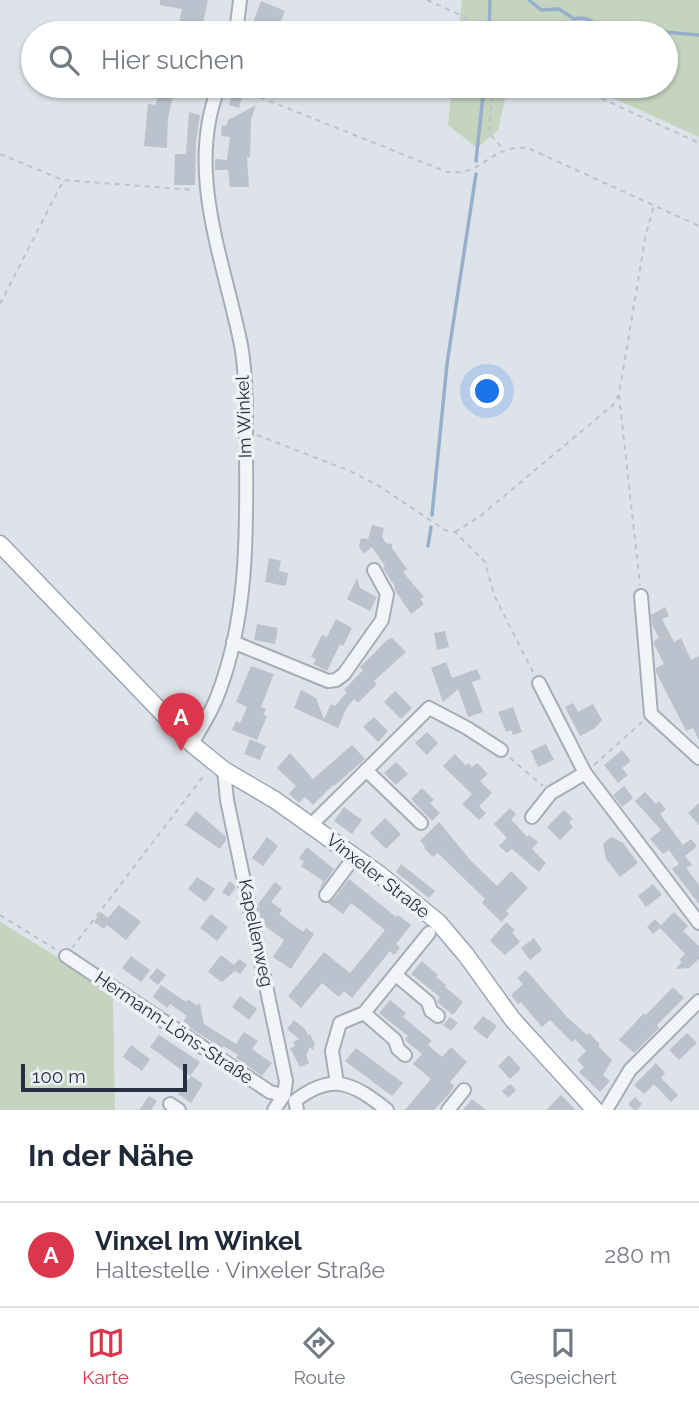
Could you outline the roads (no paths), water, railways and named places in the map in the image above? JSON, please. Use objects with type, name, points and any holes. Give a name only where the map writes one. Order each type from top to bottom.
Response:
[{"type":"main road","name":"Vinxeler Straße","points":[[0,544],[216,769],[311,825],[403,892],[438,922],[466,955],[513,1020],[594,1110]]},
{"type":"street","points":[[237,21],[240,0]]},
{"type":"street","name":"Im Winkel","points":[[192,744],[217,698],[233,642],[247,530],[246,432],[241,348],[206,191],[207,121],[215,98]]},
{"type":"street","points":[[233,642],[328,681],[336,680],[344,674],[382,620],[387,594],[374,570]]},
{"type":"street","points":[[641,596],[651,714],[699,758]]},
{"type":"street","points":[[539,683],[585,773],[699,923]]},
{"type":"street","points":[[311,825],[429,708],[467,727],[501,750]]},
{"type":"street","name":"Kapellenweg","points":[[216,769],[227,800],[292,1102]]},
{"type":"street","points":[[366,770],[421,823]]},
{"type":"street","points":[[532,817],[551,793],[585,773]]},
{"type":"street","points":[[326,895],[355,856]]},
{"type":"street","points":[[337,1083],[332,1051],[340,1023],[364,1013],[429,933]]},
{"type":"street","name":"Hermann-Löns-Straße","points":[[66,956],[270,1093],[292,1102]]},
{"type":"street","points":[[396,975],[428,1002],[431,1011],[438,1016]]},
{"type":"street","points":[[606,1110],[630,1070],[699,1001]]},
{"type":"street","points":[[364,1013],[396,1040],[398,1049],[405,1055]]},
{"type":"street","points":[[274,1110],[308,1091],[337,1083],[350,1084],[362,1090],[387,1110]]},
{"type":"street","points":[[448,1110],[464,1090]]},
{"type":"waterway","points":[[489,21],[490,0]]},
{"type":"waterway","points":[[529,0],[541,10],[559,9],[574,19],[590,21]]},
{"type":"waterway","points":[[678,33],[699,35]]},
{"type":"waterway","points":[[476,161],[483,98]]},
{"type":"waterway","points":[[432,515],[447,364],[476,174]]},
{"type":"waterway","points":[[428,546],[431,527]]},
{"type":"place","name":"Vinxel Im Winkel","points":[[181,751]]}]
